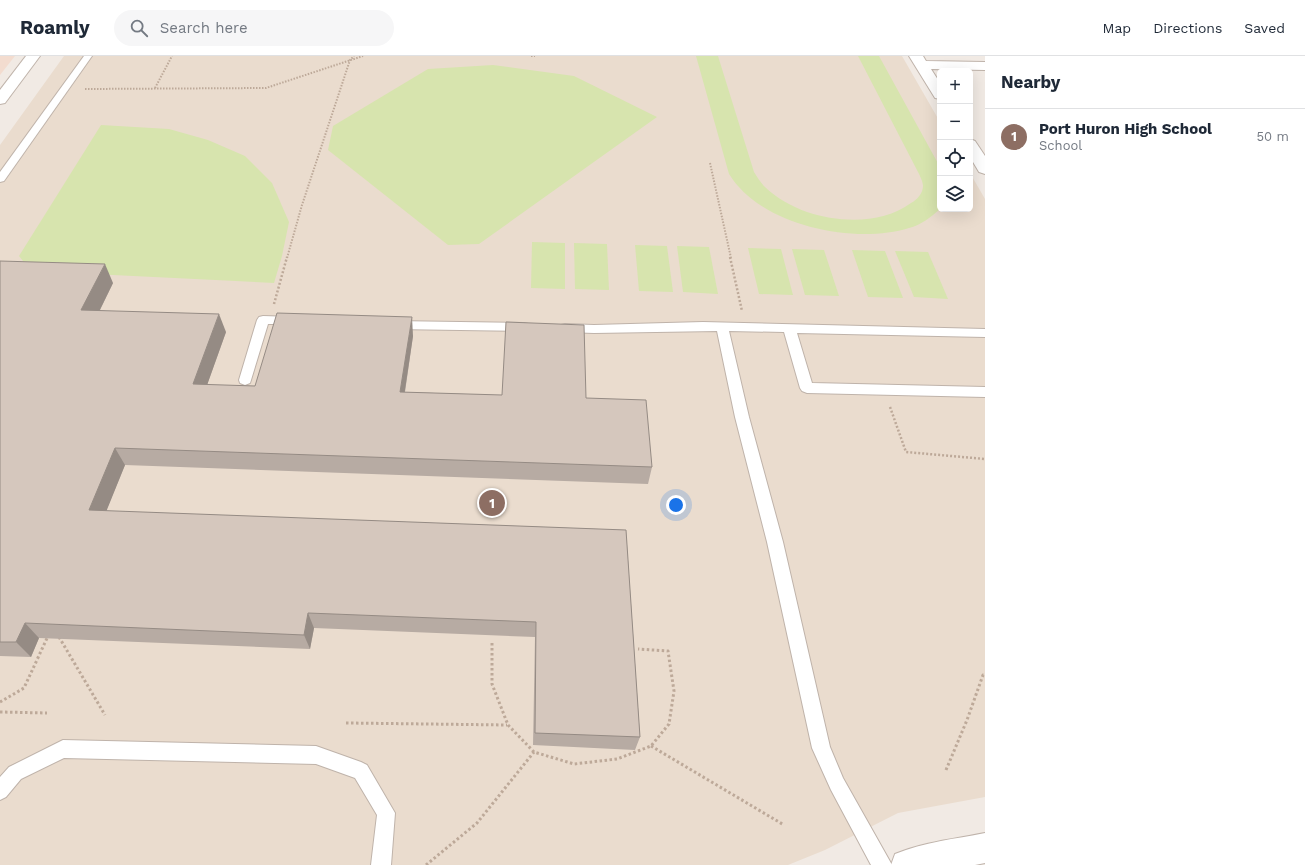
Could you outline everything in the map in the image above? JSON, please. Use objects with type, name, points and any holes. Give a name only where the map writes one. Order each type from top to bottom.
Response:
[{"type":"street","points":[[0,100],[33,56]]},
{"type":"street","points":[[919,61],[985,66]]},
{"type":"street","points":[[919,61],[937,90]]},
{"type":"street","points":[[973,149],[985,169]]},
{"type":"street","points":[[906,865],[932,858],[985,848]]},
{"type":"lane","points":[[0,179],[88,56]]},
{"type":"lane","points":[[245,380],[264,320],[309,322]]},
{"type":"lane","points":[[380,324],[535,327]]},
{"type":"lane","points":[[722,326],[742,417],[775,542],[821,748],[837,784],[882,865]]},
{"type":"lane","points":[[550,328],[594,329],[722,326],[985,333]]},
{"type":"lane","points":[[789,328],[807,388],[985,392]]},
{"type":"lane","points":[[0,791],[15,773],[63,749],[316,755],[361,771],[365,777],[386,813],[381,865]]},
{"type":"path","points":[[155,88],[172,56]]},
{"type":"path","points":[[270,320],[302,205],[350,60],[354,56]]},
{"type":"path","points":[[64,89],[266,88],[363,56]]},
{"type":"path","points":[[710,163],[745,327]]},
{"type":"path","points":[[883,390],[906,452],[985,459]]},
{"type":"path","points":[[0,702],[24,688],[49,633]]},
{"type":"path","points":[[56,633],[105,716]]},
{"type":"path","points":[[492,643],[492,684],[508,724],[534,752],[574,764],[617,759],[651,746],[669,724],[674,691],[668,651],[638,649]]},
{"type":"path","points":[[946,770],[967,720],[983,675],[985,675]]},
{"type":"path","points":[[0,712],[48,714]]},
{"type":"path","points":[[346,723],[508,724]]},
{"type":"path","points":[[651,746],[784,825]]},
{"type":"path","points":[[426,865],[477,823],[534,752]]},
{"type":"shaded area","points":[[0,56],[15,56],[0,75]]},
{"type":"shaded area","points":[[64,56],[902,56],[937,117],[937,212],[973,212],[973,178],[985,199],[985,797],[898,813],[825,850],[788,865],[0,865],[0,145]]},
{"type":"green space","points":[[696,56],[718,56],[754,172],[769,191],[779,198],[790,205],[807,212],[820,216],[847,220],[861,220],[888,215],[900,210],[915,200],[921,194],[923,189],[919,174],[858,56],[879,56],[937,162],[937,212],[918,225],[888,233],[842,233],[818,229],[794,222],[773,213],[754,201],[737,185],[729,174]]},
{"type":"green space","points":[[493,65],[574,76],[657,117],[479,244],[448,245],[328,150],[333,126],[428,69]]},
{"type":"green space","points":[[101,125],[169,129],[208,140],[245,156],[272,183],[289,222],[282,256],[274,283],[31,271],[19,256]]},
{"type":"green space","points":[[532,242],[565,243],[565,289],[531,288]]},
{"type":"green space","points":[[574,243],[607,244],[609,290],[575,289]]},
{"type":"green space","points":[[635,245],[667,246],[673,292],[639,291]]},
{"type":"green space","points":[[677,246],[709,247],[718,294],[683,292]]},
{"type":"green space","points":[[748,248],[781,249],[793,295],[759,294]]},
{"type":"green space","points":[[792,249],[824,250],[839,296],[805,295]]},
{"type":"green space","points":[[852,250],[885,251],[903,298],[868,297]]},
{"type":"green space","points":[[895,251],[928,252],[948,299],[914,297]]},
{"type":"building","points":[[0,261],[105,264],[81,310],[219,314],[193,384],[255,386],[277,313],[412,317],[400,392],[502,395],[506,322],[584,325],[586,398],[646,400],[652,467],[115,448],[89,510],[626,530],[640,737],[535,733],[536,622],[308,613],[304,635],[25,623],[16,642],[0,642]]},
{"type":"place","name":"Port Huron High School","points":[[492,503]]}]
